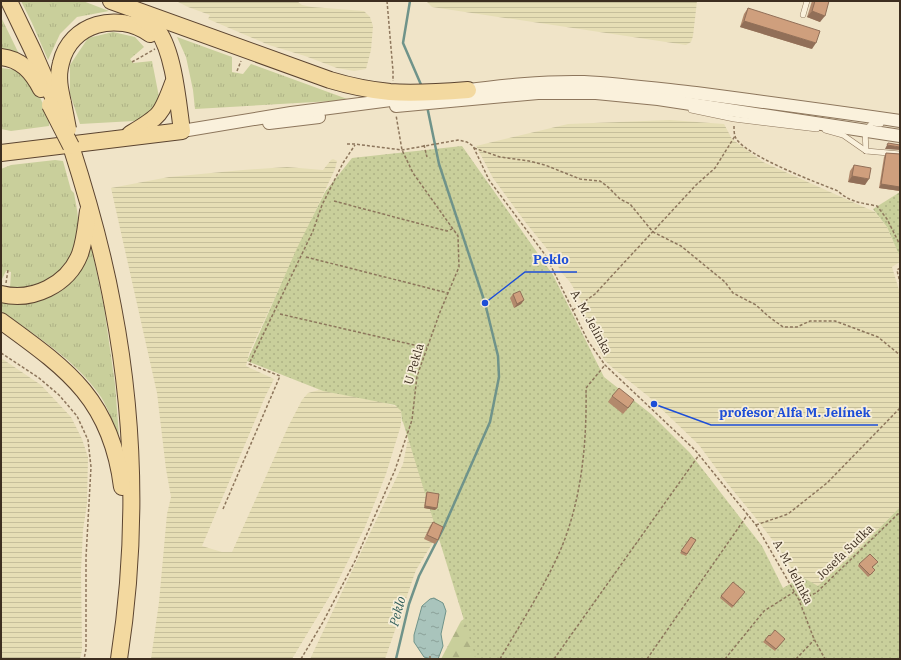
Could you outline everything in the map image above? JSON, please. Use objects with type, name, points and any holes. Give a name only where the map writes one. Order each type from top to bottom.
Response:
[{"type":"main road","points":[[9,1],[56,104],[71,146],[83,183],[110,293],[123,372],[130,468],[128,568],[119,659]]},
{"type":"main road","points":[[118,4],[330,80],[400,99],[437,96],[468,90]]},
{"type":"main road","points":[[1,153],[182,131],[172,74],[165,45],[158,32],[148,22],[118,4]]},
{"type":"main road","points":[[56,104],[62,57],[73,40],[85,29],[98,23],[127,23],[139,27],[146,31],[161,45],[167,55],[172,74],[166,103],[159,115],[149,123],[123,138]]},
{"type":"main road","points":[[1,57],[13,59],[26,67],[56,104]]},
{"type":"main road","points":[[1,142],[29,149]]},
{"type":"main road","points":[[1,164],[46,147]]},
{"type":"main road","points":[[1,294],[18,296],[37,293],[54,285],[66,275],[76,262],[81,250],[89,206]]},
{"type":"main road","points":[[1,321],[47,354],[66,371],[84,391],[104,421],[114,446],[120,474],[128,568]]},
{"type":"street","points":[[468,90],[532,83],[584,82],[733,98],[900,123]]},
{"type":"street","points":[[437,96],[570,92],[621,95],[658,99],[900,136]]},
{"type":"street","points":[[182,131],[291,112],[400,99]]},
{"type":"lane","points":[[803,15],[807,1]]},
{"type":"lane","points":[[658,99],[690,110],[843,134],[866,151],[900,154]]},
{"type":"lane","points":[[866,151],[865,131],[872,123],[900,123]]},
{"type":"path","name":"U Pekla","points":[[301,659],[323,622],[355,561],[395,470],[412,420],[417,376],[459,267],[458,236],[412,173],[402,150],[400,99],[393,71],[387,1]]},
{"type":"path","points":[[132,62],[161,45]]},
{"type":"path","points":[[734,118],[735,136],[739,142],[764,160],[838,191],[843,196],[858,203],[877,206],[887,219],[900,245]]},
{"type":"path","points":[[573,310],[595,294],[696,185],[715,168],[735,136]]},
{"type":"path","points":[[348,144],[402,150],[458,140],[467,142],[474,148],[500,158],[529,161],[544,165],[580,179],[600,181],[620,199],[630,204],[653,232],[681,246],[720,278],[733,293],[756,305],[783,327],[797,327],[810,321],[835,321],[878,337],[900,355]]},
{"type":"path","points":[[222,509],[280,376],[249,364],[313,231],[322,205],[342,162],[355,144]]},
{"type":"path","points":[[424,146],[427,157]]},
{"type":"path","name":"A. M. Jelínka","points":[[474,148],[489,180],[546,256],[588,341],[605,365],[699,455],[756,525],[799,600],[814,639],[825,659]]},
{"type":"path","points":[[334,201],[447,231],[452,229]]},
{"type":"path","points":[[306,257],[448,293]]},
{"type":"path","points":[[900,268],[897,270],[900,283]]},
{"type":"path","points":[[280,314],[427,348]]},
{"type":"path","points":[[1,353],[39,378],[59,395],[77,416],[88,440],[91,467],[86,557],[86,649],[84,659]]},
{"type":"path","points":[[500,659],[555,563],[569,527],[580,486],[586,413],[586,388],[605,365]]},
{"type":"path","points":[[756,525],[788,514],[827,483],[900,408]]},
{"type":"path","points":[[554,659],[699,455]]},
{"type":"path","name":"Josefa Sudka","points":[[799,600],[816,592],[900,512]]},
{"type":"path","points":[[647,659],[748,514]]},
{"type":"path","points":[[724,659],[764,611],[794,592]]},
{"type":"path","points":[[796,659],[814,639]]},
{"type":"path","points":[[430,654],[430,659]]},
{"type":"shaded area","points":[[176,1],[297,1],[302,5],[312,7],[364,11],[370,17],[373,26],[371,50],[366,69],[354,71],[337,68],[269,45],[208,19],[210,15]]},
{"type":"shaded area","points":[[426,1],[697,1],[693,36],[691,42],[686,45],[432,7]]},
{"type":"shaded area","points":[[670,120],[724,124],[732,139],[763,162],[875,212],[887,227],[900,257],[900,262],[892,267],[900,293],[900,507],[861,547],[818,587],[793,571],[780,550],[699,445],[648,396],[604,360],[586,322],[581,301],[570,282],[561,272],[552,255],[493,178],[476,146],[568,124]]},
{"type":"shaded area","points":[[333,159],[337,161],[335,169],[249,353],[246,366],[274,379],[202,546],[222,552],[232,552],[288,427],[302,400],[308,393],[319,390],[382,402],[398,407],[401,411],[401,425],[386,474],[365,527],[334,589],[292,659],[151,659],[159,602],[167,514],[171,497],[166,469],[157,393],[111,188],[169,177],[243,170],[287,167],[323,170]]},
{"type":"shaded area","points":[[1,358],[41,385],[71,417],[82,439],[88,457],[87,504],[83,530],[81,571],[82,650],[80,659],[1,659]]},
{"type":"shaded area","points":[[408,439],[440,531],[416,570],[385,659],[310,659],[403,464]]},
{"type":"green space","points":[[21,1],[83,1],[109,11],[77,17],[60,34],[48,60]]},
{"type":"green space","points":[[1,17],[19,54],[1,49]]},
{"type":"green space","points":[[113,32],[135,37],[144,47],[130,59],[133,63],[152,61],[160,102],[146,117],[134,121],[80,124],[70,94],[70,65],[88,38]]},
{"type":"green space","points":[[177,37],[232,57],[232,72],[243,74],[251,64],[350,100],[195,109],[193,90],[186,57]]},
{"type":"green space","points":[[1,68],[17,70],[35,85],[49,119],[49,126],[11,131],[1,129]]},
{"type":"green space","points":[[462,146],[553,275],[604,377],[651,414],[690,453],[762,546],[783,588],[802,577],[818,586],[861,547],[900,507],[900,659],[476,659],[402,421],[401,411],[395,405],[323,391],[247,361],[297,248],[325,192],[352,158]]},
{"type":"green space","points":[[55,160],[63,161],[71,190],[74,193],[79,225],[77,245],[68,264],[51,279],[42,284],[31,287],[21,289],[10,288],[11,272],[6,271],[1,281],[1,169],[11,165]]},
{"type":"green space","points":[[900,192],[900,257],[887,227],[873,209]]},
{"type":"green space","points":[[90,241],[104,307],[115,384],[119,436],[101,397],[80,371],[41,339],[1,311],[1,301],[37,301],[52,296],[64,289],[82,267]]},
{"type":"green space","points":[[505,590],[480,659],[441,659],[461,621]]},
{"type":"water","points":[[434,598],[443,603],[446,611],[441,634],[443,646],[438,659],[424,657],[414,642],[414,635],[422,606],[430,599]]},
{"type":"building","points":[[815,1],[829,1],[825,16],[812,11]]},
{"type":"building","points":[[748,8],[820,31],[816,43],[744,21]]},
{"type":"building","points":[[888,143],[900,145],[900,147],[887,145]]},
{"type":"building","points":[[886,153],[900,154],[900,187],[881,184]]},
{"type":"building","points":[[854,165],[871,168],[869,179],[852,176]]},
{"type":"building","points":[[520,291],[524,300],[517,304],[513,294]]},
{"type":"building","points":[[619,388],[634,400],[628,408],[612,396]]},
{"type":"building","points":[[427,492],[439,494],[437,508],[425,506]]},
{"type":"building","points":[[433,522],[443,527],[438,540],[427,535]]},
{"type":"building","points":[[691,537],[696,540],[687,554],[681,551]]},
{"type":"building","points":[[870,554],[878,562],[872,567],[875,570],[870,575],[859,564]]},
{"type":"building","points":[[733,582],[745,592],[733,606],[721,596]]},
{"type":"building","points":[[775,630],[785,639],[776,649],[765,640]]},
{"type":"waterway","name":"Peklo","points":[[410,1],[403,43],[422,87]]},
{"type":"waterway","name":"Peklo","points":[[396,659],[409,604],[419,576],[443,529],[490,422],[499,377],[498,356],[485,303],[439,164],[427,106]]},
{"type":"place","name":"Peklo","points":[[485,303]]},
{"type":"place","name":"profesor Alfa M. Jelínek","points":[[654,404]]}]
